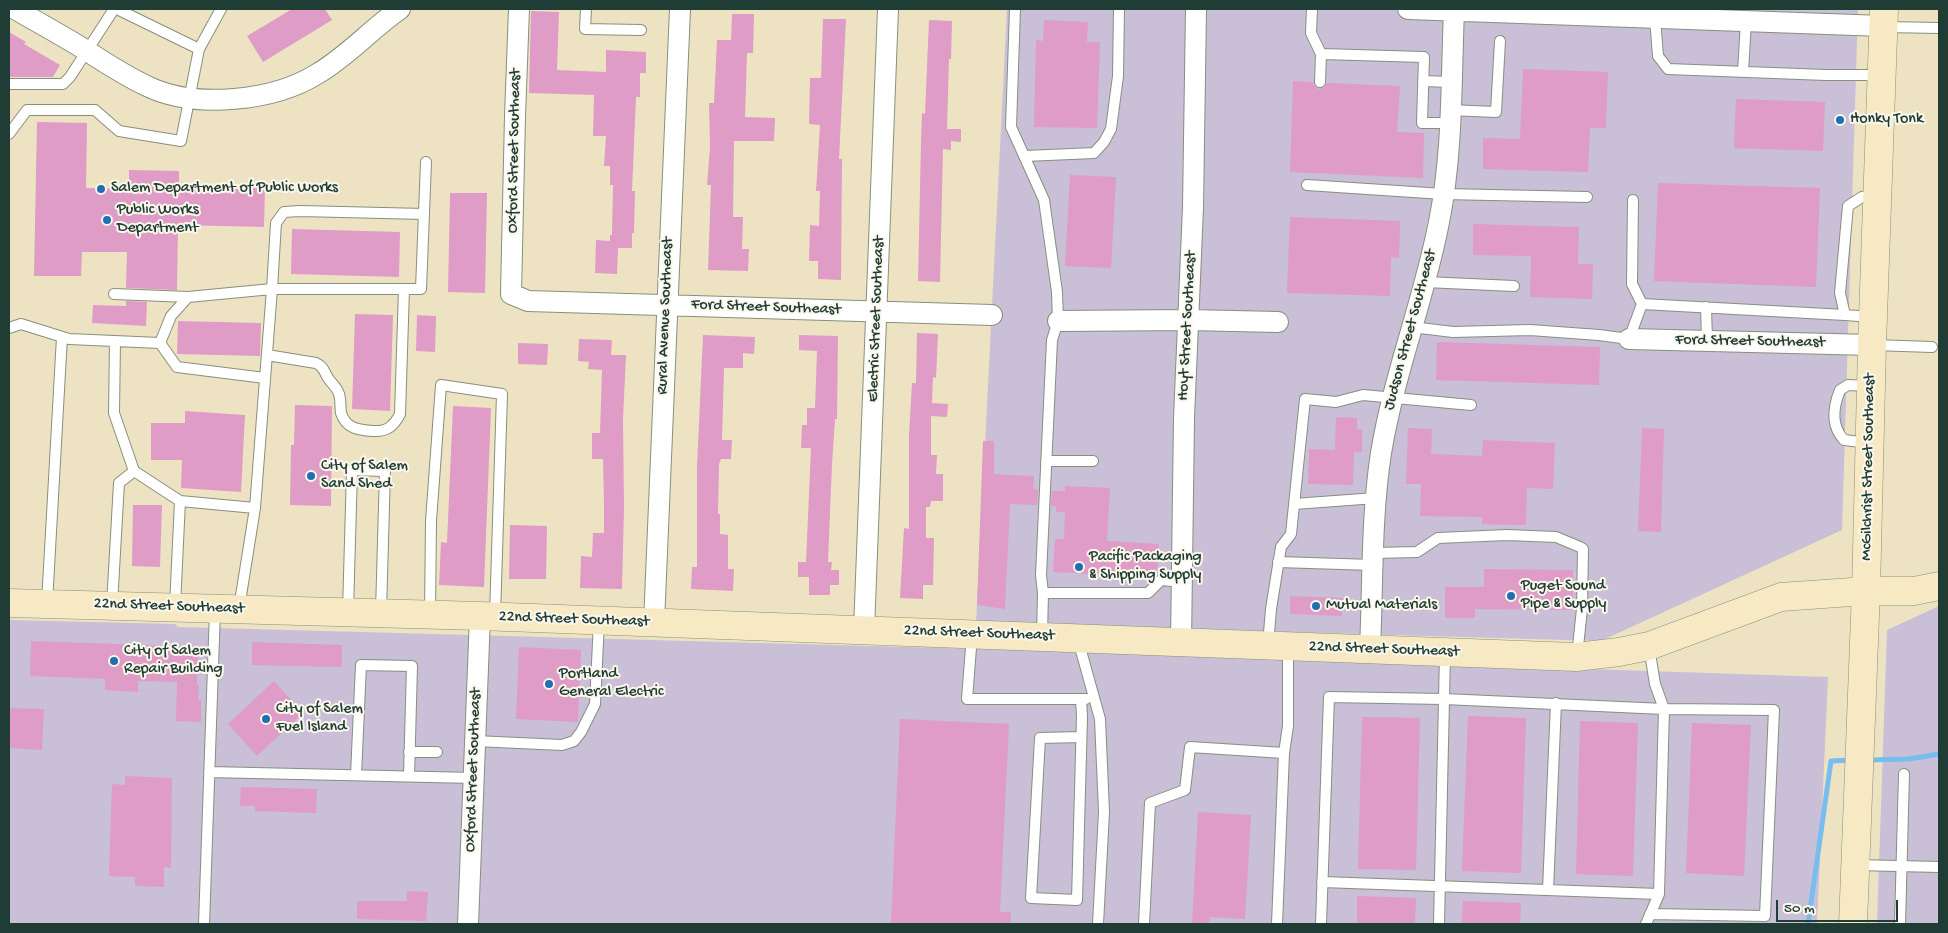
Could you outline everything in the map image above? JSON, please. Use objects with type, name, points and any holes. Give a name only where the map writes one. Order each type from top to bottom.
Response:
[{"type":"street","points":[[15,9],[125,76],[150,88],[168,94],[229,100],[258,97],[286,89],[316,76],[340,59],[382,21],[400,9]]},
{"type":"street","name":"Oxford Street Southeast","points":[[511,294],[514,116],[519,9]]},
{"type":"street","name":"Rural Avenue Southeast","points":[[654,623],[680,9]]},
{"type":"street","name":"Electric Street Southeast","points":[[864,630],[888,9]]},
{"type":"street","name":"Hoyt Street Southeast","points":[[1181,643],[1184,418],[1193,207],[1196,9]]},
{"type":"street","points":[[1408,9],[1606,12],[1746,21],[1884,18]]},
{"type":"street","name":"Judson Street Southeast","points":[[1370,650],[1376,498],[1381,454],[1392,397],[1425,282],[1439,220],[1449,117],[1454,11]]},
{"type":"street","name":"McGilchrist Street Southeast","points":[[1853,924],[1866,591],[1870,386],[1884,18]]},
{"type":"street","name":"Ford Street Southeast","points":[[511,294],[528,301],[992,315]]},
{"type":"street","points":[[1058,321],[1188,320],[1278,322]]},
{"type":"street","name":"Ford Street Southeast","points":[[1629,340],[1872,344]]},
{"type":"street","name":"22nd Street Southeast","points":[[9,603],[430,614],[1576,657],[1649,646],[1781,597],[1866,591],[1914,591],[1939,586]]},
{"type":"street","name":"Oxford Street Southeast","points":[[468,924],[475,741],[487,616]]},
{"type":"lane","points":[[9,84],[63,84],[70,77],[114,9]]},
{"type":"lane","points":[[118,9],[199,49]]},
{"type":"lane","points":[[9,134],[26,110],[95,110],[119,131],[181,141],[199,49],[221,9]]},
{"type":"lane","points":[[586,9],[585,28],[641,30]]},
{"type":"lane","points":[[1015,9],[1011,128],[1044,200],[1057,292],[1058,321],[1052,340],[1041,575],[1043,593],[1042,637]]},
{"type":"lane","points":[[1025,156],[1094,153],[1104,142],[1111,129],[1118,76],[1119,9]]},
{"type":"lane","points":[[1312,9],[1311,33],[1321,54],[1320,82]]},
{"type":"lane","points":[[1668,15],[1658,56],[1668,69],[1882,75]]},
{"type":"lane","points":[[1884,18],[1939,28]]},
{"type":"lane","points":[[1743,72],[1746,21]]},
{"type":"lane","points":[[1321,54],[1424,57],[1422,123],[1449,117],[1496,112],[1500,41]]},
{"type":"lane","points":[[1423,81],[1451,82]]},
{"type":"lane","points":[[114,294],[188,297],[272,289],[421,289],[426,162]]},
{"type":"lane","points":[[1306,186],[1443,194],[1587,197]]},
{"type":"lane","points":[[1845,315],[1840,293],[1848,206],[1862,197],[1877,195]]},
{"type":"lane","points":[[1412,327],[1453,332],[1530,330],[1599,335],[1629,340],[1642,304],[1632,284],[1633,200]]},
{"type":"lane","points":[[204,924],[209,772],[227,609],[255,508],[276,223],[284,212],[300,211],[424,214]]},
{"type":"lane","points":[[1425,282],[1514,286]]},
{"type":"lane","points":[[267,355],[316,363],[322,366],[340,396],[342,413],[346,422],[356,430],[380,431],[394,426],[400,414],[404,289]]},
{"type":"lane","points":[[160,343],[171,316],[188,297]]},
{"type":"lane","points":[[1642,304],[1873,317]]},
{"type":"lane","points":[[1706,307],[1707,341]]},
{"type":"lane","points":[[9,328],[21,324],[69,340],[160,343]]},
{"type":"lane","points":[[47,604],[62,337]]},
{"type":"lane","points":[[115,341],[114,412],[134,471],[180,501],[255,508]]},
{"type":"lane","points":[[160,343],[176,367],[265,378]]},
{"type":"lane","points":[[1872,344],[1932,347]]},
{"type":"lane","points":[[430,614],[431,521],[441,385],[502,394],[487,616]]},
{"type":"lane","points":[[1869,443],[1844,440],[1837,433],[1834,410],[1840,390],[1848,385],[1870,386]]},
{"type":"lane","points":[[1277,924],[1284,753],[1288,726],[1278,646],[1278,562],[1281,546],[1291,534],[1305,399],[1336,402],[1363,396],[1392,397],[1471,405]]},
{"type":"lane","points":[[1046,461],[1092,462]]},
{"type":"lane","points":[[348,612],[352,470],[385,471],[381,613]]},
{"type":"lane","points":[[112,606],[119,483],[134,471]]},
{"type":"lane","points":[[1294,504],[1376,498]]},
{"type":"lane","points":[[174,608],[180,501]]},
{"type":"lane","points":[[1278,562],[1374,559],[1417,552],[1438,538],[1507,535],[1556,537],[1583,550],[1582,609],[1576,657]]},
{"type":"lane","points":[[1043,593],[1148,593],[1161,580],[1182,582]]},
{"type":"lane","points":[[475,741],[562,745],[574,741],[581,732],[595,704],[600,621]]},
{"type":"lane","points":[[972,634],[967,699],[1095,700]]},
{"type":"lane","points":[[1077,639],[1100,719],[1104,812],[1098,924]]},
{"type":"lane","points":[[1646,924],[1659,894],[1664,709],[1656,684],[1649,646]]},
{"type":"lane","points":[[1439,924],[1445,652]]},
{"type":"lane","points":[[356,775],[360,665],[412,666],[409,776]]},
{"type":"lane","points":[[1321,924],[1328,697],[1556,703],[1664,709],[1774,710],[1765,916],[1650,914]]},
{"type":"lane","points":[[1081,700],[1082,737],[1077,900],[1031,898],[1040,738],[1082,737]]},
{"type":"lane","points":[[1548,890],[1556,703]]},
{"type":"lane","points":[[1144,924],[1150,803],[1185,790],[1190,747],[1284,753]]},
{"type":"lane","points":[[409,752],[437,752]]},
{"type":"lane","points":[[209,772],[474,778]]},
{"type":"lane","points":[[1900,924],[1904,774]]},
{"type":"lane","points":[[1855,865],[1939,867]]},
{"type":"lane","points":[[1322,882],[1659,894]]},
{"type":"shaded area","points":[[1007,9],[1858,9],[1842,530],[1601,641],[976,623]]},
{"type":"shaded area","points":[[1939,606],[1939,924],[1877,924],[1887,630]]},
{"type":"shaded area","points":[[9,620],[175,624],[178,627],[1052,651],[1828,677],[1817,924],[9,924]]},
{"type":"building","points":[[292,9],[325,9],[332,20],[263,62],[247,36]]},
{"type":"building","points":[[531,11],[559,12],[557,70],[606,72],[606,50],[646,52],[646,73],[640,73],[640,97],[636,97],[632,191],[635,191],[634,233],[632,233],[632,248],[618,248],[617,274],[595,273],[596,240],[610,241],[610,235],[612,235],[613,185],[610,185],[610,166],[604,166],[606,136],[593,136],[594,95],[529,93]]},
{"type":"building","points":[[732,14],[754,14],[753,53],[747,53],[745,117],[775,118],[774,141],[734,141],[733,217],[743,217],[742,249],[749,249],[748,271],[708,270],[711,185],[707,185],[710,147],[709,103],[714,103],[717,40],[731,40]]},
{"type":"building","points":[[823,19],[846,19],[839,159],[842,159],[841,280],[818,279],[818,261],[809,261],[810,225],[819,226],[820,191],[816,191],[820,125],[809,124],[810,78],[821,78]]},
{"type":"building","points":[[929,20],[952,21],[947,129],[961,129],[961,142],[951,141],[951,150],[943,149],[940,282],[918,281],[922,113],[925,114]]},
{"type":"building","points":[[1044,20],[1088,22],[1087,42],[1100,42],[1097,128],[1034,127],[1036,40],[1043,41]]},
{"type":"building","points":[[9,32],[26,42],[24,44],[60,65],[53,77],[9,77]]},
{"type":"building","points":[[1523,69],[1608,72],[1606,128],[1590,128],[1588,172],[1483,169],[1483,138],[1520,139]]},
{"type":"building","points":[[1293,81],[1313,82],[1314,86],[1319,89],[1324,88],[1327,83],[1400,86],[1397,132],[1424,133],[1423,178],[1290,172]]},
{"type":"building","points":[[1736,99],[1825,102],[1823,151],[1734,148]]},
{"type":"building","name":"Public Works Department","points":[[37,122],[87,123],[86,188],[129,189],[129,170],[179,171],[179,187],[265,188],[264,227],[178,225],[177,290],[126,288],[127,252],[82,252],[81,276],[34,276]]},
{"type":"building","points":[[1070,175],[1116,177],[1111,268],[1065,266]]},
{"type":"building","points":[[1658,183],[1820,188],[1816,287],[1654,281]]},
{"type":"building","points":[[450,193],[487,193],[485,293],[448,292]]},
{"type":"building","points":[[1290,217],[1400,221],[1399,258],[1391,257],[1390,296],[1287,293]]},
{"type":"building","points":[[1473,224],[1579,227],[1578,264],[1593,264],[1592,299],[1530,297],[1531,256],[1473,255]]},
{"type":"building","points":[[292,229],[400,232],[399,277],[291,274]]},
{"type":"building","points":[[126,301],[147,302],[146,326],[92,323],[93,305],[126,306]]},
{"type":"building","points":[[355,314],[393,315],[390,411],[352,409]]},
{"type":"building","points":[[417,315],[436,316],[435,352],[416,351]]},
{"type":"building","points":[[178,321],[261,323],[260,356],[177,354]]},
{"type":"building","points":[[917,333],[938,334],[936,378],[933,377],[932,403],[948,404],[947,417],[931,416],[931,455],[937,455],[936,474],[943,474],[943,501],[931,501],[930,507],[926,507],[926,538],[934,538],[933,585],[923,585],[923,599],[900,598],[904,528],[909,529],[909,435],[912,383],[916,383]]},
{"type":"building","points":[[703,335],[755,337],[754,354],[743,353],[743,368],[724,368],[722,440],[732,440],[731,459],[721,459],[719,464],[718,514],[720,514],[720,534],[728,535],[728,569],[734,569],[733,591],[691,589],[692,567],[697,567],[697,467]]},
{"type":"building","points":[[799,335],[838,336],[837,419],[835,419],[832,464],[828,562],[832,562],[831,570],[839,570],[839,585],[830,585],[830,595],[809,595],[809,577],[798,577],[798,562],[806,562],[811,448],[801,448],[802,425],[807,425],[807,408],[815,408],[817,351],[799,350]]},
{"type":"building","points":[[579,339],[612,340],[611,355],[626,355],[623,420],[624,507],[622,589],[580,588],[581,556],[592,557],[593,533],[604,533],[604,505],[603,459],[592,459],[592,433],[600,433],[602,370],[588,369],[589,362],[578,361]]},
{"type":"building","points":[[1437,342],[1600,347],[1599,385],[1436,380]]},
{"type":"building","points":[[518,343],[548,344],[547,365],[518,364]]},
{"type":"building","name":"City of Salem Sand Shed","points":[[295,405],[332,406],[331,506],[290,505],[291,445],[294,445]]},
{"type":"building","points":[[453,406],[491,408],[484,587],[439,585],[441,542],[447,543]]},
{"type":"building","points":[[185,411],[245,415],[241,492],[181,488],[182,460],[151,460],[151,423],[185,423]]},
{"type":"building","points":[[1336,417],[1357,418],[1357,429],[1362,429],[1362,452],[1354,452],[1353,485],[1308,484],[1309,449],[1335,450]]},
{"type":"building","points":[[1408,428],[1432,429],[1431,454],[1482,456],[1483,440],[1555,443],[1553,489],[1527,488],[1526,525],[1482,524],[1482,517],[1420,516],[1421,484],[1406,484]]},
{"type":"building","points":[[1642,428],[1664,429],[1661,532],[1638,531]]},
{"type":"building","points":[[983,441],[994,441],[994,474],[1034,476],[1033,489],[1038,490],[1037,505],[1010,504],[1005,609],[977,605]]},
{"type":"building","points":[[1065,486],[1110,488],[1107,541],[1159,544],[1157,574],[1154,577],[1053,572],[1055,539],[1064,539],[1065,512],[1056,512],[1056,506],[1051,506],[1052,491],[1065,491]]},
{"type":"building","points":[[133,505],[162,505],[160,567],[132,566]]},
{"type":"building","points":[[510,525],[547,526],[546,579],[509,579]]},
{"type":"building","points":[[1484,569],[1573,570],[1573,610],[1475,609],[1475,618],[1445,618],[1445,587],[1484,587]]},
{"type":"building","name":"Mutual Materials","points":[[1290,596],[1342,598],[1342,616],[1290,614]]},
{"type":"building","name":"City of Salem Repair Building","points":[[31,641],[198,647],[197,685],[199,685],[198,700],[201,700],[201,722],[176,721],[177,682],[138,681],[138,692],[105,690],[105,679],[30,676]]},
{"type":"building","points":[[252,642],[342,645],[342,667],[252,665]]},
{"type":"building","name":"Portland General Electric","points":[[519,647],[581,650],[578,722],[516,719]]},
{"type":"building","name":"City of Salem Fuel Island","points":[[274,681],[303,713],[257,756],[228,724]]},
{"type":"building","points":[[9,708],[44,709],[42,750],[9,748]]},
{"type":"building","points":[[1468,716],[1526,718],[1521,873],[1462,871]]},
{"type":"building","points":[[1362,717],[1420,718],[1416,870],[1358,869]]},
{"type":"building","points":[[900,719],[1009,724],[1000,912],[1011,912],[1010,924],[891,924]]},
{"type":"building","points":[[1580,721],[1638,723],[1633,876],[1576,874]]},
{"type":"building","points":[[1692,723],[1751,725],[1744,876],[1686,873]]},
{"type":"building","points":[[125,776],[172,778],[171,868],[164,867],[164,887],[135,886],[135,877],[109,876],[112,784],[125,785]]},
{"type":"building","points":[[241,787],[317,789],[316,813],[255,811],[255,806],[240,806]]},
{"type":"building","points":[[1198,812],[1251,815],[1245,919],[1210,917],[1209,924],[1192,924]]},
{"type":"building","points":[[407,891],[428,892],[426,921],[357,919],[357,901],[407,901]]},
{"type":"building","points":[[1357,896],[1416,898],[1415,924],[1357,924]]},
{"type":"building","points":[[1463,901],[1521,903],[1520,924],[1462,924]]},
{"type":"waterway","points":[[1868,760],[1909,759],[1939,754]]},
{"type":"waterway","points":[[1808,924],[1831,761],[1852,760]]},
{"type":"place","name":"Honky Tonk","points":[[1840,120]]},
{"type":"place","name":"Salem Department of Public Works","points":[[101,189]]},
{"type":"place","name":"Public Works Department","points":[[107,220]]},
{"type":"place","name":"City of Salem Sand Shed","points":[[311,476]]},
{"type":"place","name":"Pacific Packaging & Shipping Supply","points":[[1079,567]]},
{"type":"place","name":"Puget Sound Pipe & Supply","points":[[1511,596]]},
{"type":"place","name":"Mutual Materials","points":[[1316,606]]},
{"type":"place","name":"City of Salem Repair Building","points":[[114,661]]},
{"type":"place","name":"Portland General Electric","points":[[549,684]]},
{"type":"place","name":"City of Salem Fuel Island","points":[[266,719]]}]
